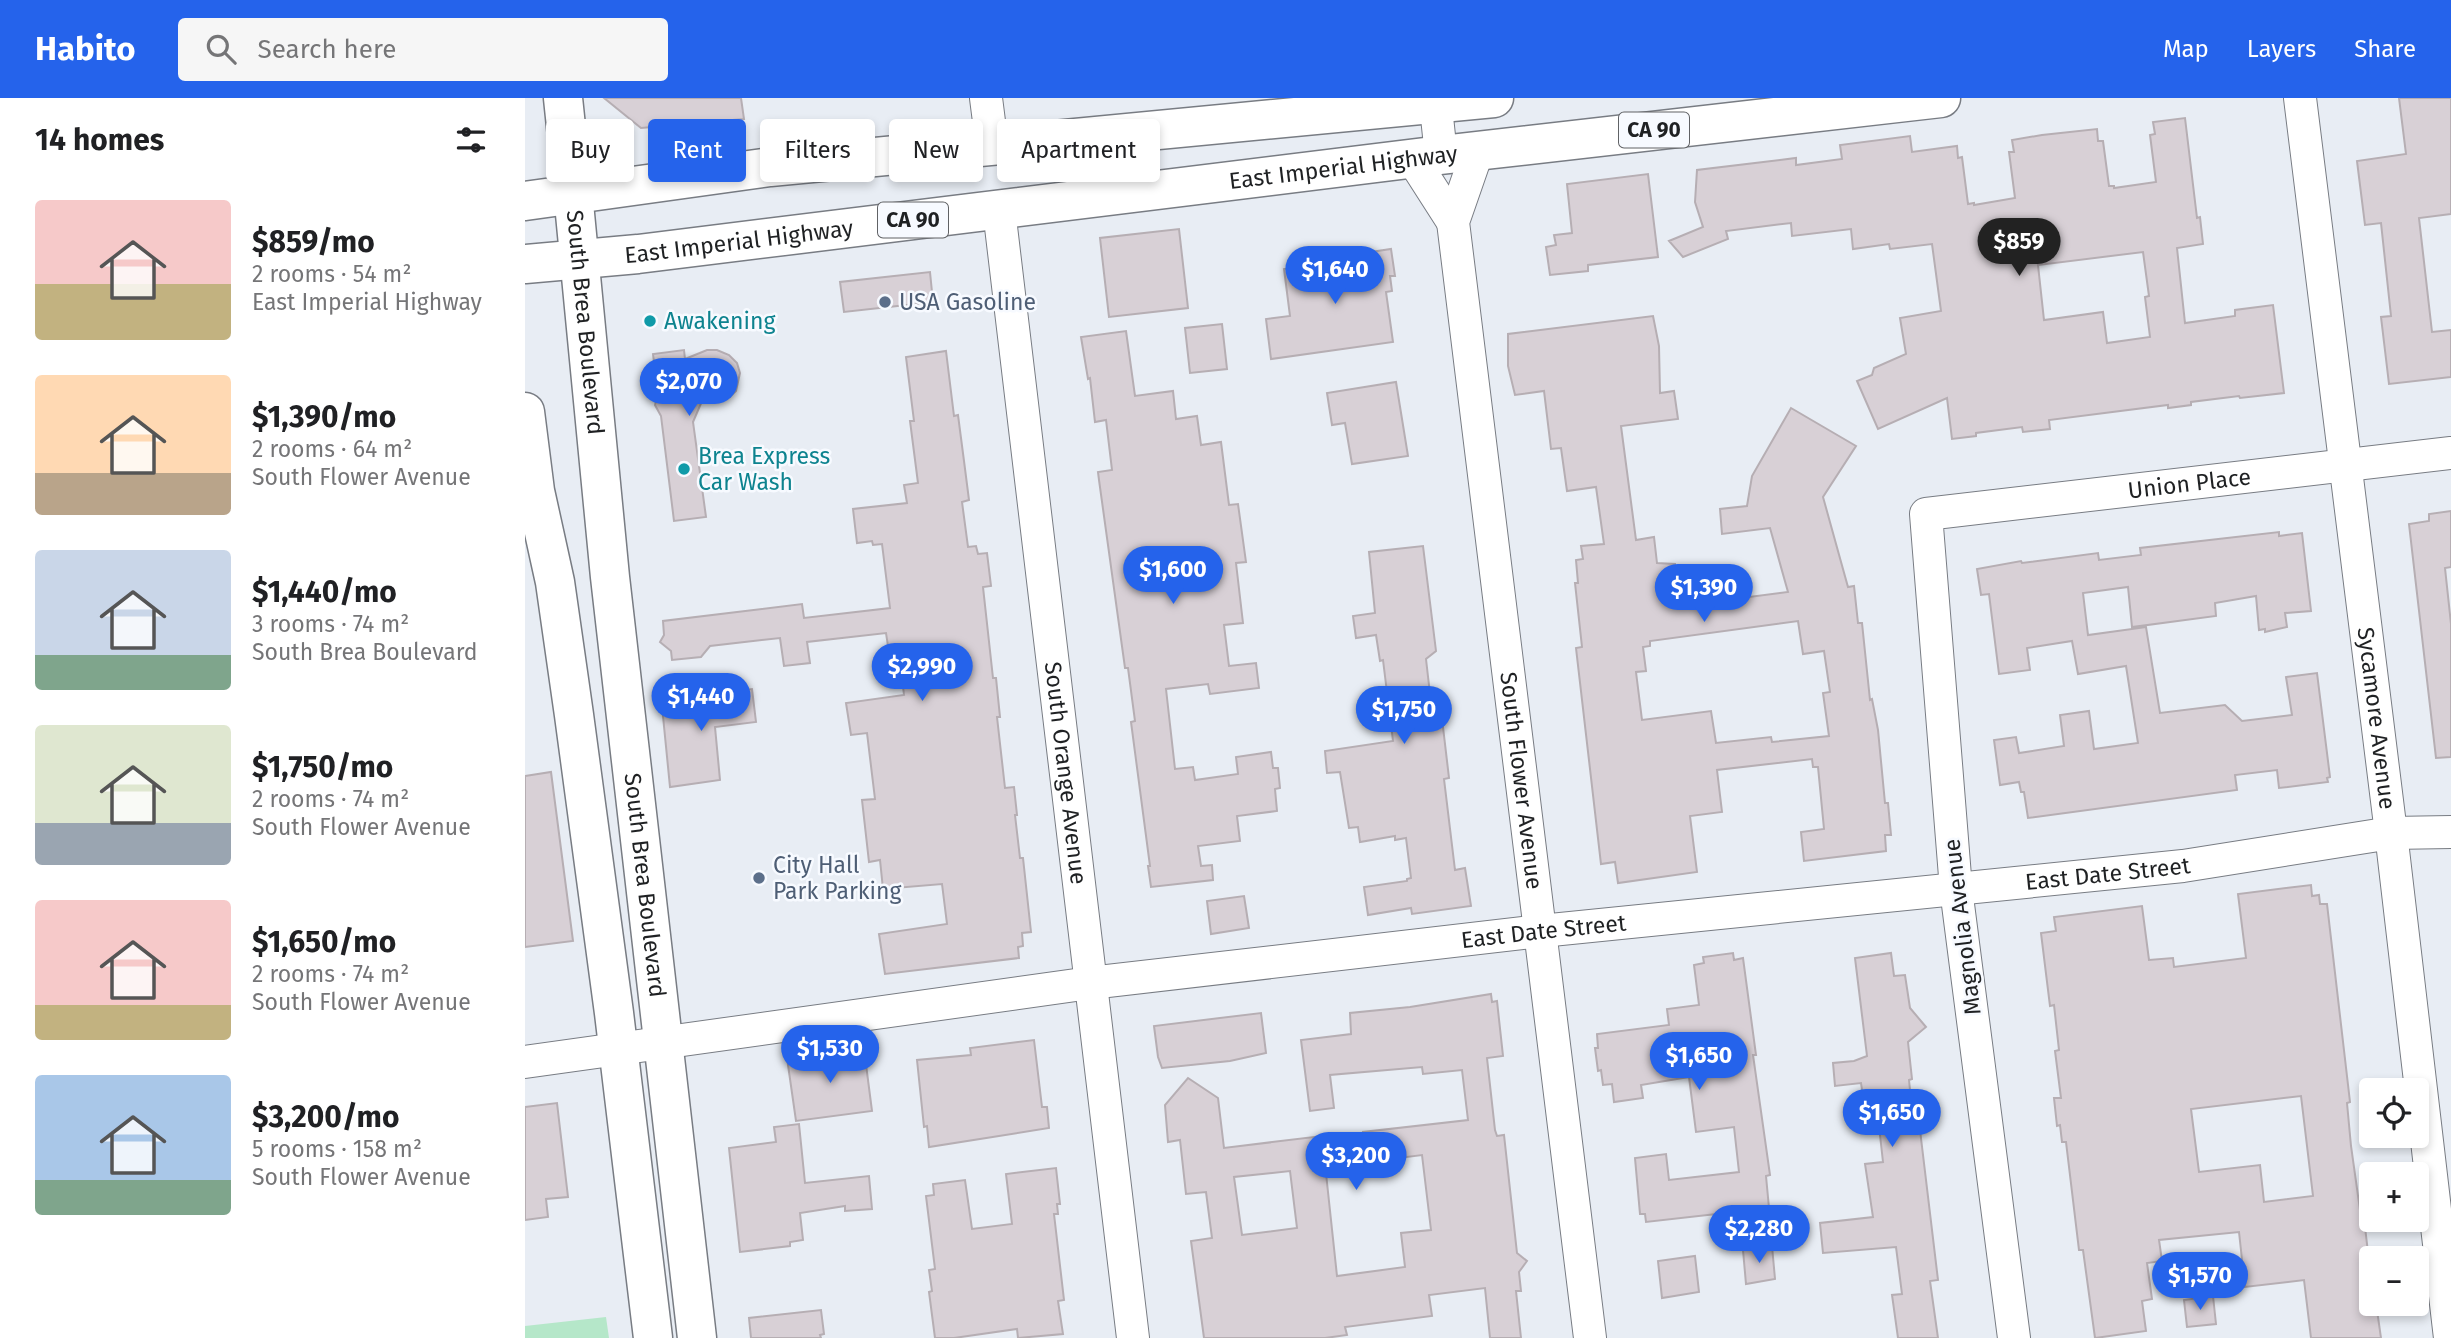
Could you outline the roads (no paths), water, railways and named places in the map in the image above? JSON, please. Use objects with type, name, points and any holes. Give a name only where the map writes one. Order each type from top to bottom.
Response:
[{"type":"main road","name":"South Brea Boulevard","points":[[563,98],[610,577],[639,1047],[653,1338]]},
{"type":"main road","points":[[525,201],[770,167],[1436,101],[1494,98]]},
{"type":"main road","name":"East Imperial Highway","points":[[579,259],[999,210],[1829,104],[1941,98]]},
{"type":"main road","name":"CA 90","points":[[525,264],[579,259]]},
{"type":"main road","name":"South Brea Boulevard","points":[[525,412],[535,491],[555,582],[639,1047],[697,1338]]},
{"type":"street","points":[[986,98],[992,145]]},
{"type":"street","name":"Sycamore Avenue","points":[[2300,98],[2450,1338]]},
{"type":"street","name":"South Flower Avenue","points":[[1436,101],[1427,156],[1453,222],[1590,1338]]},
{"type":"street","name":"South Flower Avenue","points":[[1453,222],[1478,150]]},
{"type":"street","name":"South Orange Avenue","points":[[999,210],[1133,1338]]},
{"type":"street","name":"Union Place","points":[[1926,514],[2451,453]]},
{"type":"street","name":"Magnolia Avenue","points":[[1926,514],[1956,889],[2014,1338]]},
{"type":"street","name":"East Date Street","points":[[525,1062],[1090,983],[1541,931],[2183,866],[2391,833],[2451,831]]},
{"type":"place","name":"USA Gasoline","points":[[885,302]]},
{"type":"place","name":"Awakening","points":[[650,321]]},
{"type":"place","name":"Brea Express Car Wash","points":[[684,469]]},
{"type":"place","name":"City Hall Park Parking","points":[[759,878]]}]
